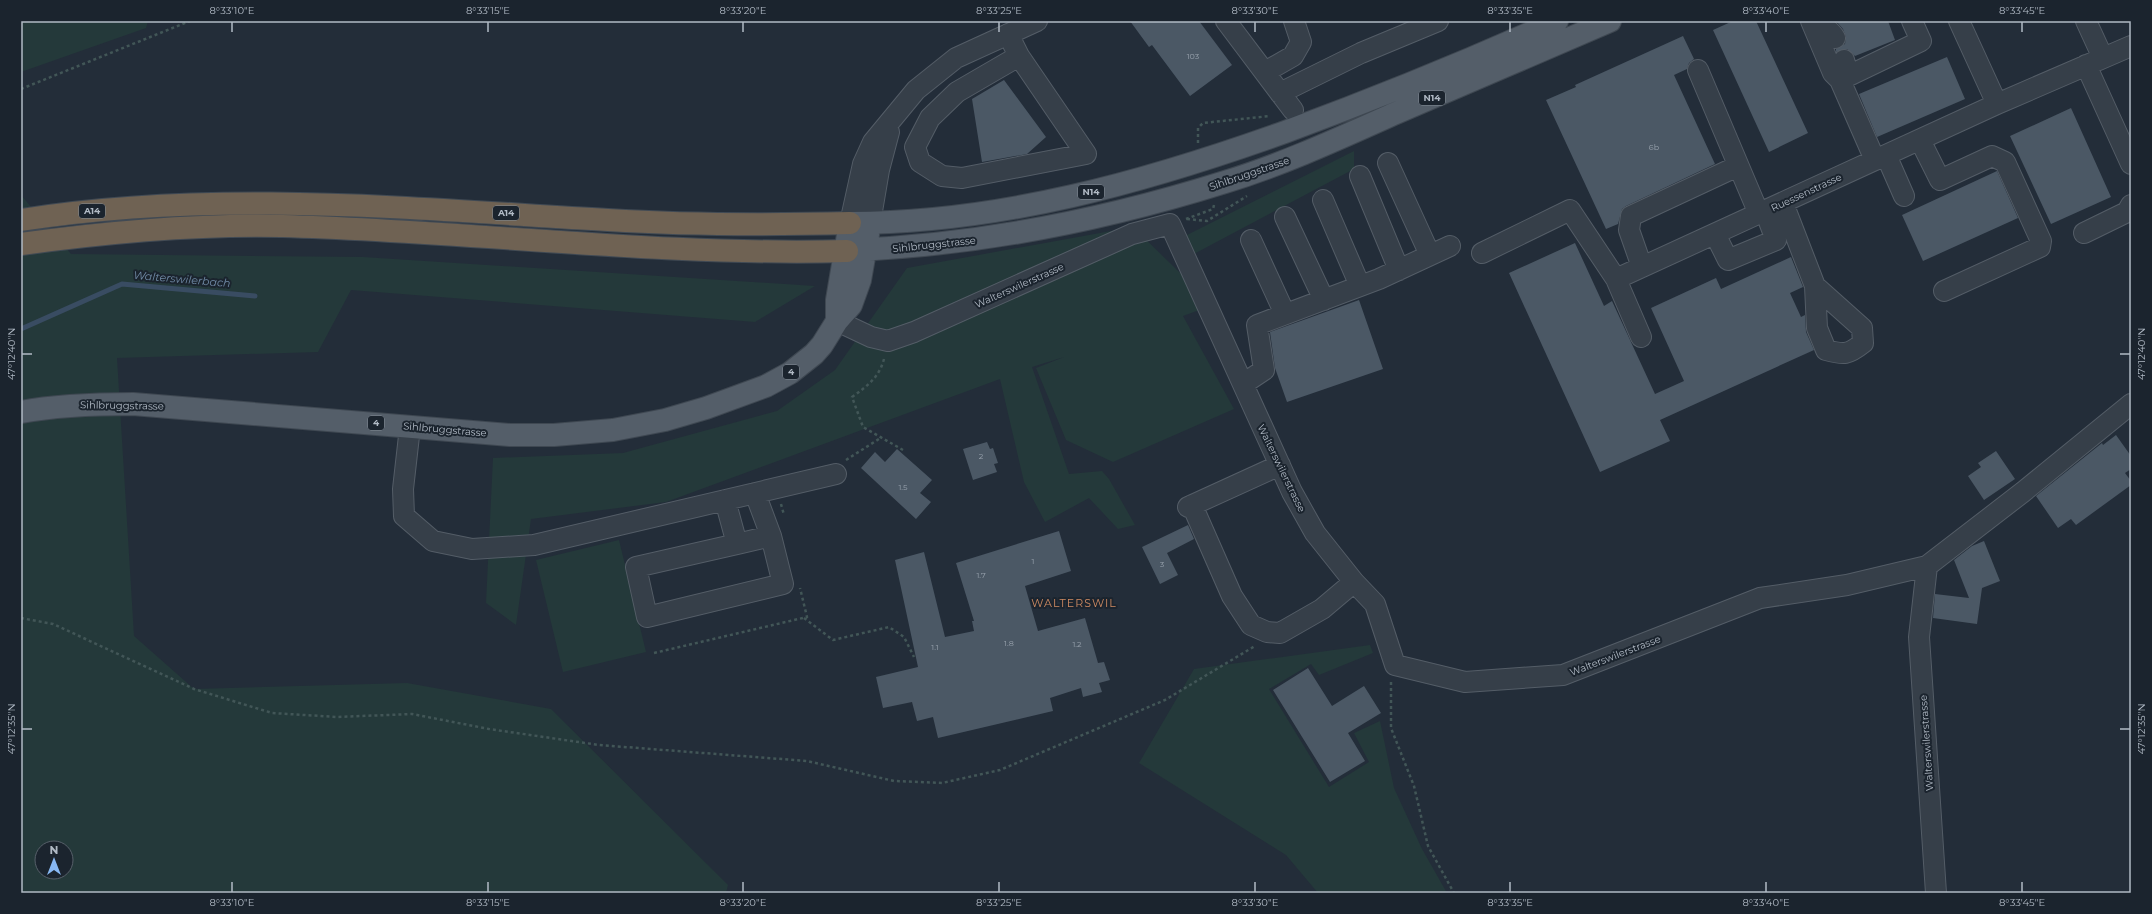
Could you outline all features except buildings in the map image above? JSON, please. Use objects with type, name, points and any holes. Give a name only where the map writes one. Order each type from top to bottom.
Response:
[{"type":"highway","name":"A14","points":[[21,220],[108,209],[163,205],[297,204],[482,211],[695,224],[860,223]]},
{"type":"highway","points":[[21,244],[151,230],[280,226],[701,250],[856,250]]},
{"type":"main road","name":"N14","points":[[860,223],[914,221],[986,213],[1056,200],[1136,181],[1214,157],[1385,95],[1469,61],[1557,21]]},
{"type":"main road","name":"Sihlbruggstrasse","points":[[856,250],[981,239],[1051,226],[1135,207],[1226,182],[1319,148],[1610,21]]},
{"type":"main road","points":[[837,321],[837,300],[856,250],[860,223]]},
{"type":"main road","name":"Sihlbruggstrasse","points":[[21,412],[49,406],[133,404],[510,435],[554,435],[613,430],[665,420],[706,408],[766,386],[790,373],[822,345],[837,321]]},
{"type":"street","points":[[860,223],[863,164],[873,142],[916,90],[942,68],[970,50],[1037,21]]},
{"type":"street","points":[[1265,72],[1293,56],[1301,42],[1294,21]]},
{"type":"street","points":[[1280,93],[1361,53],[1438,21]]},
{"type":"street","points":[[1810,21],[1833,73],[1840,80],[1880,158],[1904,196]]},
{"type":"street","points":[[1819,21],[1823,27],[1832,32],[1835,38]]},
{"type":"street","points":[[1840,80],[1921,41],[1912,21]]},
{"type":"street","points":[[1959,21],[1997,104]]},
{"type":"street","points":[[2086,21],[2095,62],[2131,164]]},
{"type":"street","points":[[1232,22],[1265,72],[1293,110]]},
{"type":"street","points":[[1008,34],[1019,56],[1086,154],[962,178],[942,176],[920,162],[915,147],[930,118],[957,92],[1019,56]]},
{"type":"street","name":"Ruessenstrasse","points":[[1616,279],[1997,104],[2131,46]]},
{"type":"street","points":[[1840,80],[1847,70],[1844,60]]},
{"type":"street","points":[[1698,70],[1738,166],[1776,240],[1728,260],[1715,234]]},
{"type":"street","points":[[1920,140],[1940,180],[1992,156],[2005,162],[2041,241],[2040,247],[1944,291]]},
{"type":"street","points":[[1388,163],[1430,255]]},
{"type":"street","points":[[1642,267],[1629,230],[1631,216],[1738,166]]},
{"type":"street","points":[[1360,176],[1399,270]]},
{"type":"street","points":[[1323,200],[1360,286]]},
{"type":"street","points":[[1783,203],[1815,286]]},
{"type":"street","points":[[2084,233],[2127,212],[2131,205]]},
{"type":"street","points":[[1482,253],[1570,210],[1616,279],[1641,337]]},
{"type":"street","points":[[1285,217],[1324,300]]},
{"type":"street","name":"Walterswilerstrasse","points":[[888,341],[921,329],[1132,234],[1170,224],[1292,492],[1315,533],[1354,582],[1375,604],[1395,665],[1465,682],[1563,675],[1760,598],[1847,585],[1927,566],[1918,637],[1936,893]]},
{"type":"street","points":[[1251,240],[1285,314]]},
{"type":"street","points":[[1243,384],[1264,370],[1257,325],[1360,286],[1399,270],[1450,246]]},
{"type":"street","points":[[837,321],[870,337],[888,341]]},
{"type":"street","points":[[1927,566],[2024,492],[2131,404]]},
{"type":"street","points":[[410,426],[403,489],[404,516],[433,541],[472,549],[534,545],[836,474]]},
{"type":"street","points":[[1280,465],[1190,506],[1232,596],[1251,625],[1267,632],[1280,633],[1322,609],[1354,582]]},
{"type":"street","points":[[755,493],[772,536],[783,584],[647,617],[636,567],[772,536]]},
{"type":"street","points":[[725,500],[737,544]]},
{"type":"path","points":[[21,89],[190,21]]},
{"type":"path","points":[[1198,143],[1198,128],[1203,123],[1276,115],[1293,110]]},
{"type":"path","points":[[1185,219],[1213,208],[1215,201]]},
{"type":"path","points":[[888,341],[879,373],[870,384],[852,397],[863,426],[904,450]]},
{"type":"path","points":[[836,474],[845,465],[844,462],[882,437]]},
{"type":"path","points":[[21,618],[53,624],[194,689],[272,713],[337,717],[412,714],[489,729],[599,745],[807,761],[894,781],[942,783],[1000,770],[1165,700],[1238,656],[1280,633]]},
{"type":"path","points":[[804,618],[833,640],[890,627],[904,637],[914,657]]},
{"type":"path","points":[[1395,665],[1390,688],[1391,728],[1414,786],[1428,846],[1454,893]]},
{"type":"green space","points":[[21,21],[148,21],[146,28],[21,72]]},
{"type":"green space","points":[[1354,151],[1354,169],[1192,255],[1185,236]]},
{"type":"green space","points":[[21,195],[71,254],[363,257],[815,286],[755,322],[351,290],[318,352],[117,358],[134,636],[194,689],[407,683],[551,709],[728,885],[726,893],[21,893]]},
{"type":"green space","points":[[1133,227],[1213,305],[1183,316],[1234,409],[1113,462],[1066,440],[1036,368],[1064,357],[1032,367],[1069,474],[1102,471],[1109,479],[1135,525],[1118,529],[1089,498],[1045,522],[1024,482],[1000,379],[666,502],[531,519],[516,625],[486,603],[493,458],[623,453],[777,411],[835,370],[907,268]]},
{"type":"green space","points":[[619,540],[646,652],[563,672],[536,560]]},
{"type":"green space","points":[[1370,645],[1373,653],[1319,675],[1311,664],[1269,689],[1329,787],[1369,762],[1354,733],[1380,721],[1394,788],[1422,849],[1447,893],[1318,893],[1286,855],[1139,763],[1194,669]]},
{"type":"waterway","name":"Walterswilerbach","points":[[21,329],[122,284],[255,296]]},
{"type":"district","name":"WALTERSWIL","points":[[1074,603]]}]
